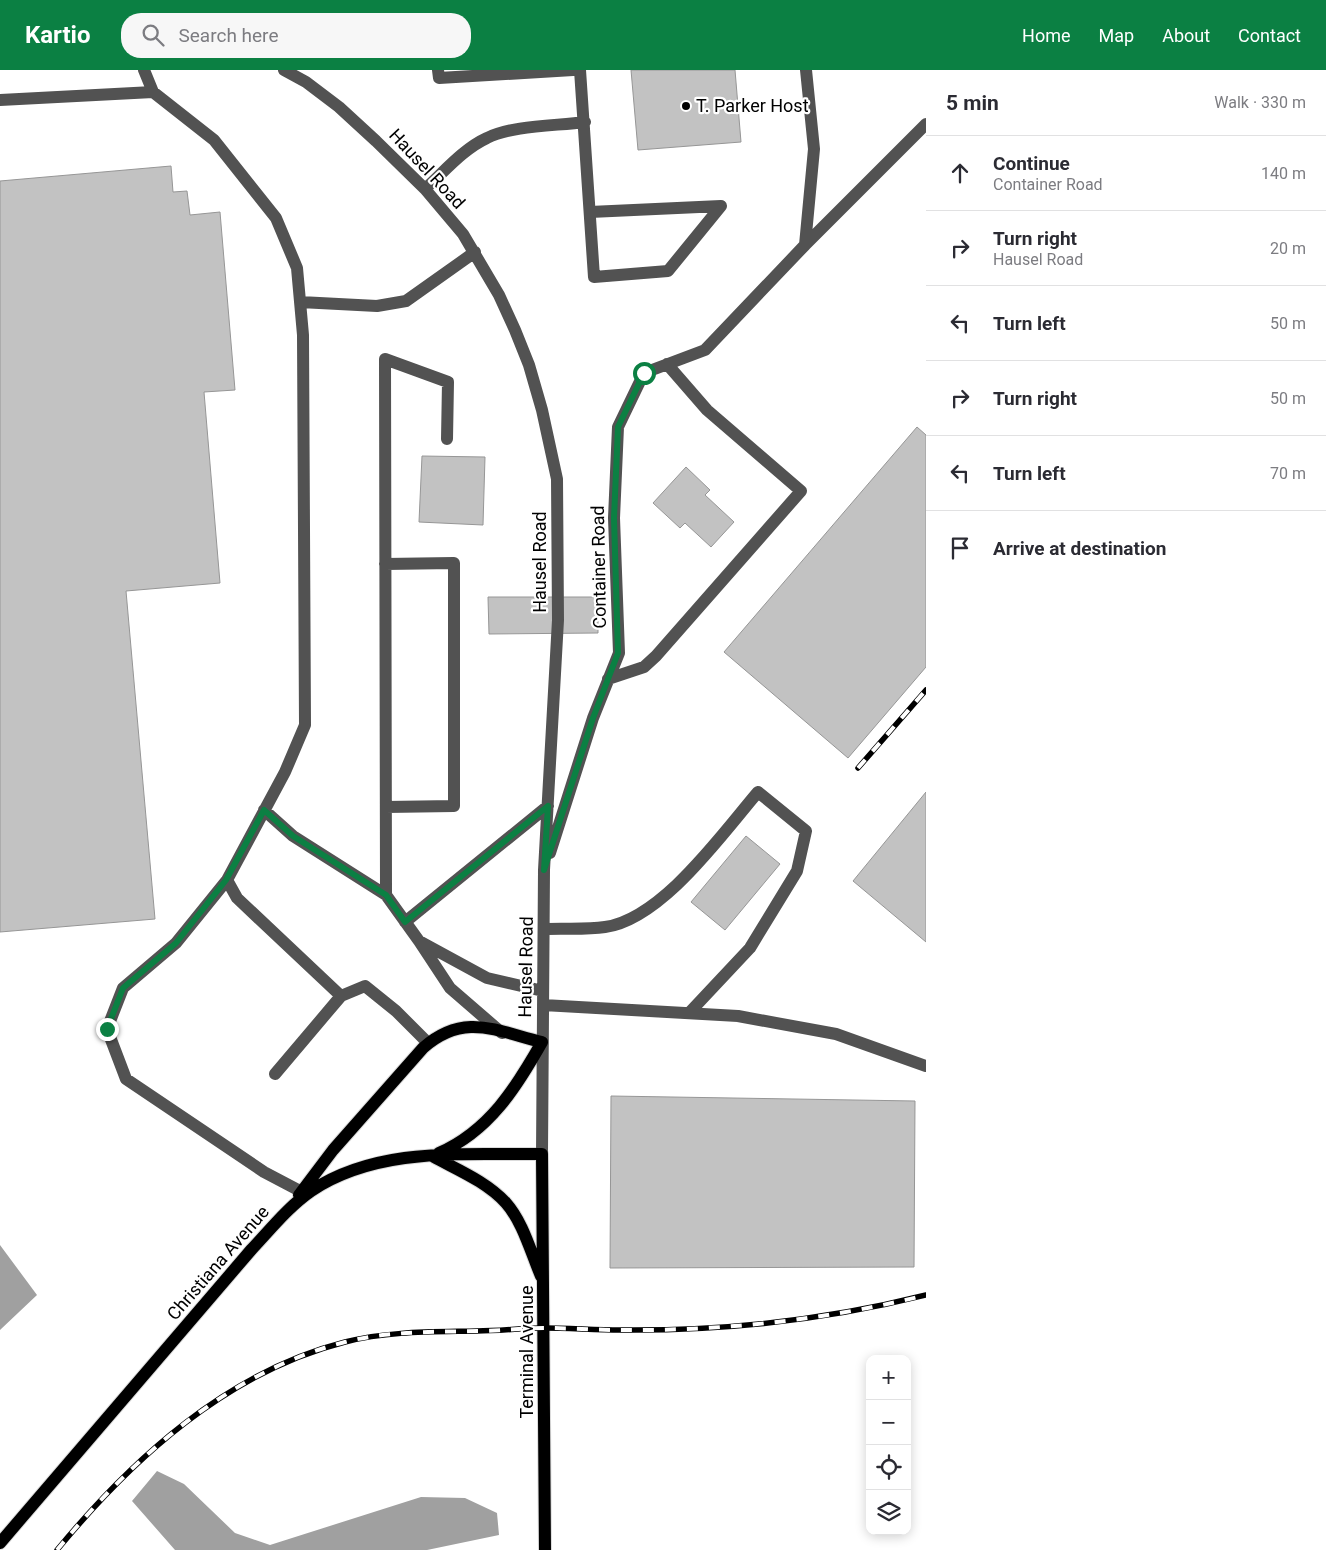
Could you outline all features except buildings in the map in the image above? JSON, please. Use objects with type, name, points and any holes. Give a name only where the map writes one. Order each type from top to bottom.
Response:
[{"type":"main road","points":[[287,1212],[333,1150],[428,1043],[446,1031],[464,1026],[481,1026],[542,1042],[517,1087],[496,1111],[454,1146],[432,1156]]},
{"type":"main road","name":"Christiana Avenue","points":[[0,1543],[251,1250],[287,1212],[310,1192],[352,1170],[382,1161],[432,1156],[542,1154]]},
{"type":"main road","name":"Terminal Avenue","points":[[542,1154],[545,1550]]},
{"type":"main road","points":[[432,1156],[478,1182],[506,1202],[516,1216],[544,1281]]},
{"type":"street","points":[[144,70],[153,92],[214,140],[276,218],[297,268],[303,335],[305,725],[285,772],[226,880],[176,943],[123,988],[107,1029],[126,1078],[264,1172],[302,1192]]},
{"type":"street","name":"Hausel Road","points":[[284,70],[306,82],[339,107],[425,189],[463,234],[498,295],[529,365],[558,479],[558,620],[544,870],[542,1154]]},
{"type":"street","points":[[438,70],[439,78],[573,70]]},
{"type":"street","points":[[580,70],[594,276],[668,271],[721,206],[590,212]]},
{"type":"street","points":[[805,245],[814,150],[806,70]]},
{"type":"street","points":[[0,100],[153,92]]},
{"type":"street","points":[[425,189],[468,150],[487,138],[509,131],[585,122]]},
{"type":"street","name":"Container Road","points":[[544,870],[593,718],[618,653],[614,518],[618,427],[644,373],[705,350],[805,245],[926,124]]},
{"type":"street","points":[[300,302],[377,306],[406,301],[475,252]]},
{"type":"street","points":[[386,895],[385,359],[448,382],[447,439]]},
{"type":"street","points":[[608,679],[644,667],[656,656],[801,491],[706,410],[667,364]]},
{"type":"street","points":[[385,564],[454,563],[454,806],[386,807]]},
{"type":"street","points":[[544,928],[606,927],[636,917],[670,894],[758,792],[806,831],[797,871],[750,948],[689,1014]]},
{"type":"street","points":[[405,922],[548,806]]},
{"type":"street","points":[[264,810],[293,836],[386,895],[450,988],[502,1033]]},
{"type":"street","points":[[226,880],[237,898],[341,996]]},
{"type":"street","points":[[419,941],[487,978],[543,991]]},
{"type":"street","points":[[275,1074],[341,996],[365,986],[396,1012],[428,1043]]},
{"type":"street","points":[[543,1005],[738,1016],[836,1034],[926,1066]]},
{"type":"shaded area","points":[[0,1245],[37,1295],[0,1330]]},
{"type":"shaded area","points":[[157,1471],[184,1484],[235,1533],[270,1545],[421,1497],[465,1498],[497,1513],[499,1535],[427,1550],[175,1550],[132,1501]]},
{"type":"railway","points":[[858,768],[926,690]]},
{"type":"railway","points":[[57,1550],[117,1483],[185,1423],[222,1397],[261,1374],[302,1356],[345,1342],[361,1338],[427,1332],[544,1328],[658,1330],[736,1326],[851,1311],[926,1295]]},
{"type":"place","name":"T. Parker Host","points":[[686,106]]},
{"type":"route","points":[[107,1029],[123,988],[176,943],[226,880],[264,810],[293,836],[386,895],[405,922],[548,806],[544,870],[593,718],[618,653],[614,518],[618,427],[644,373]]}]
